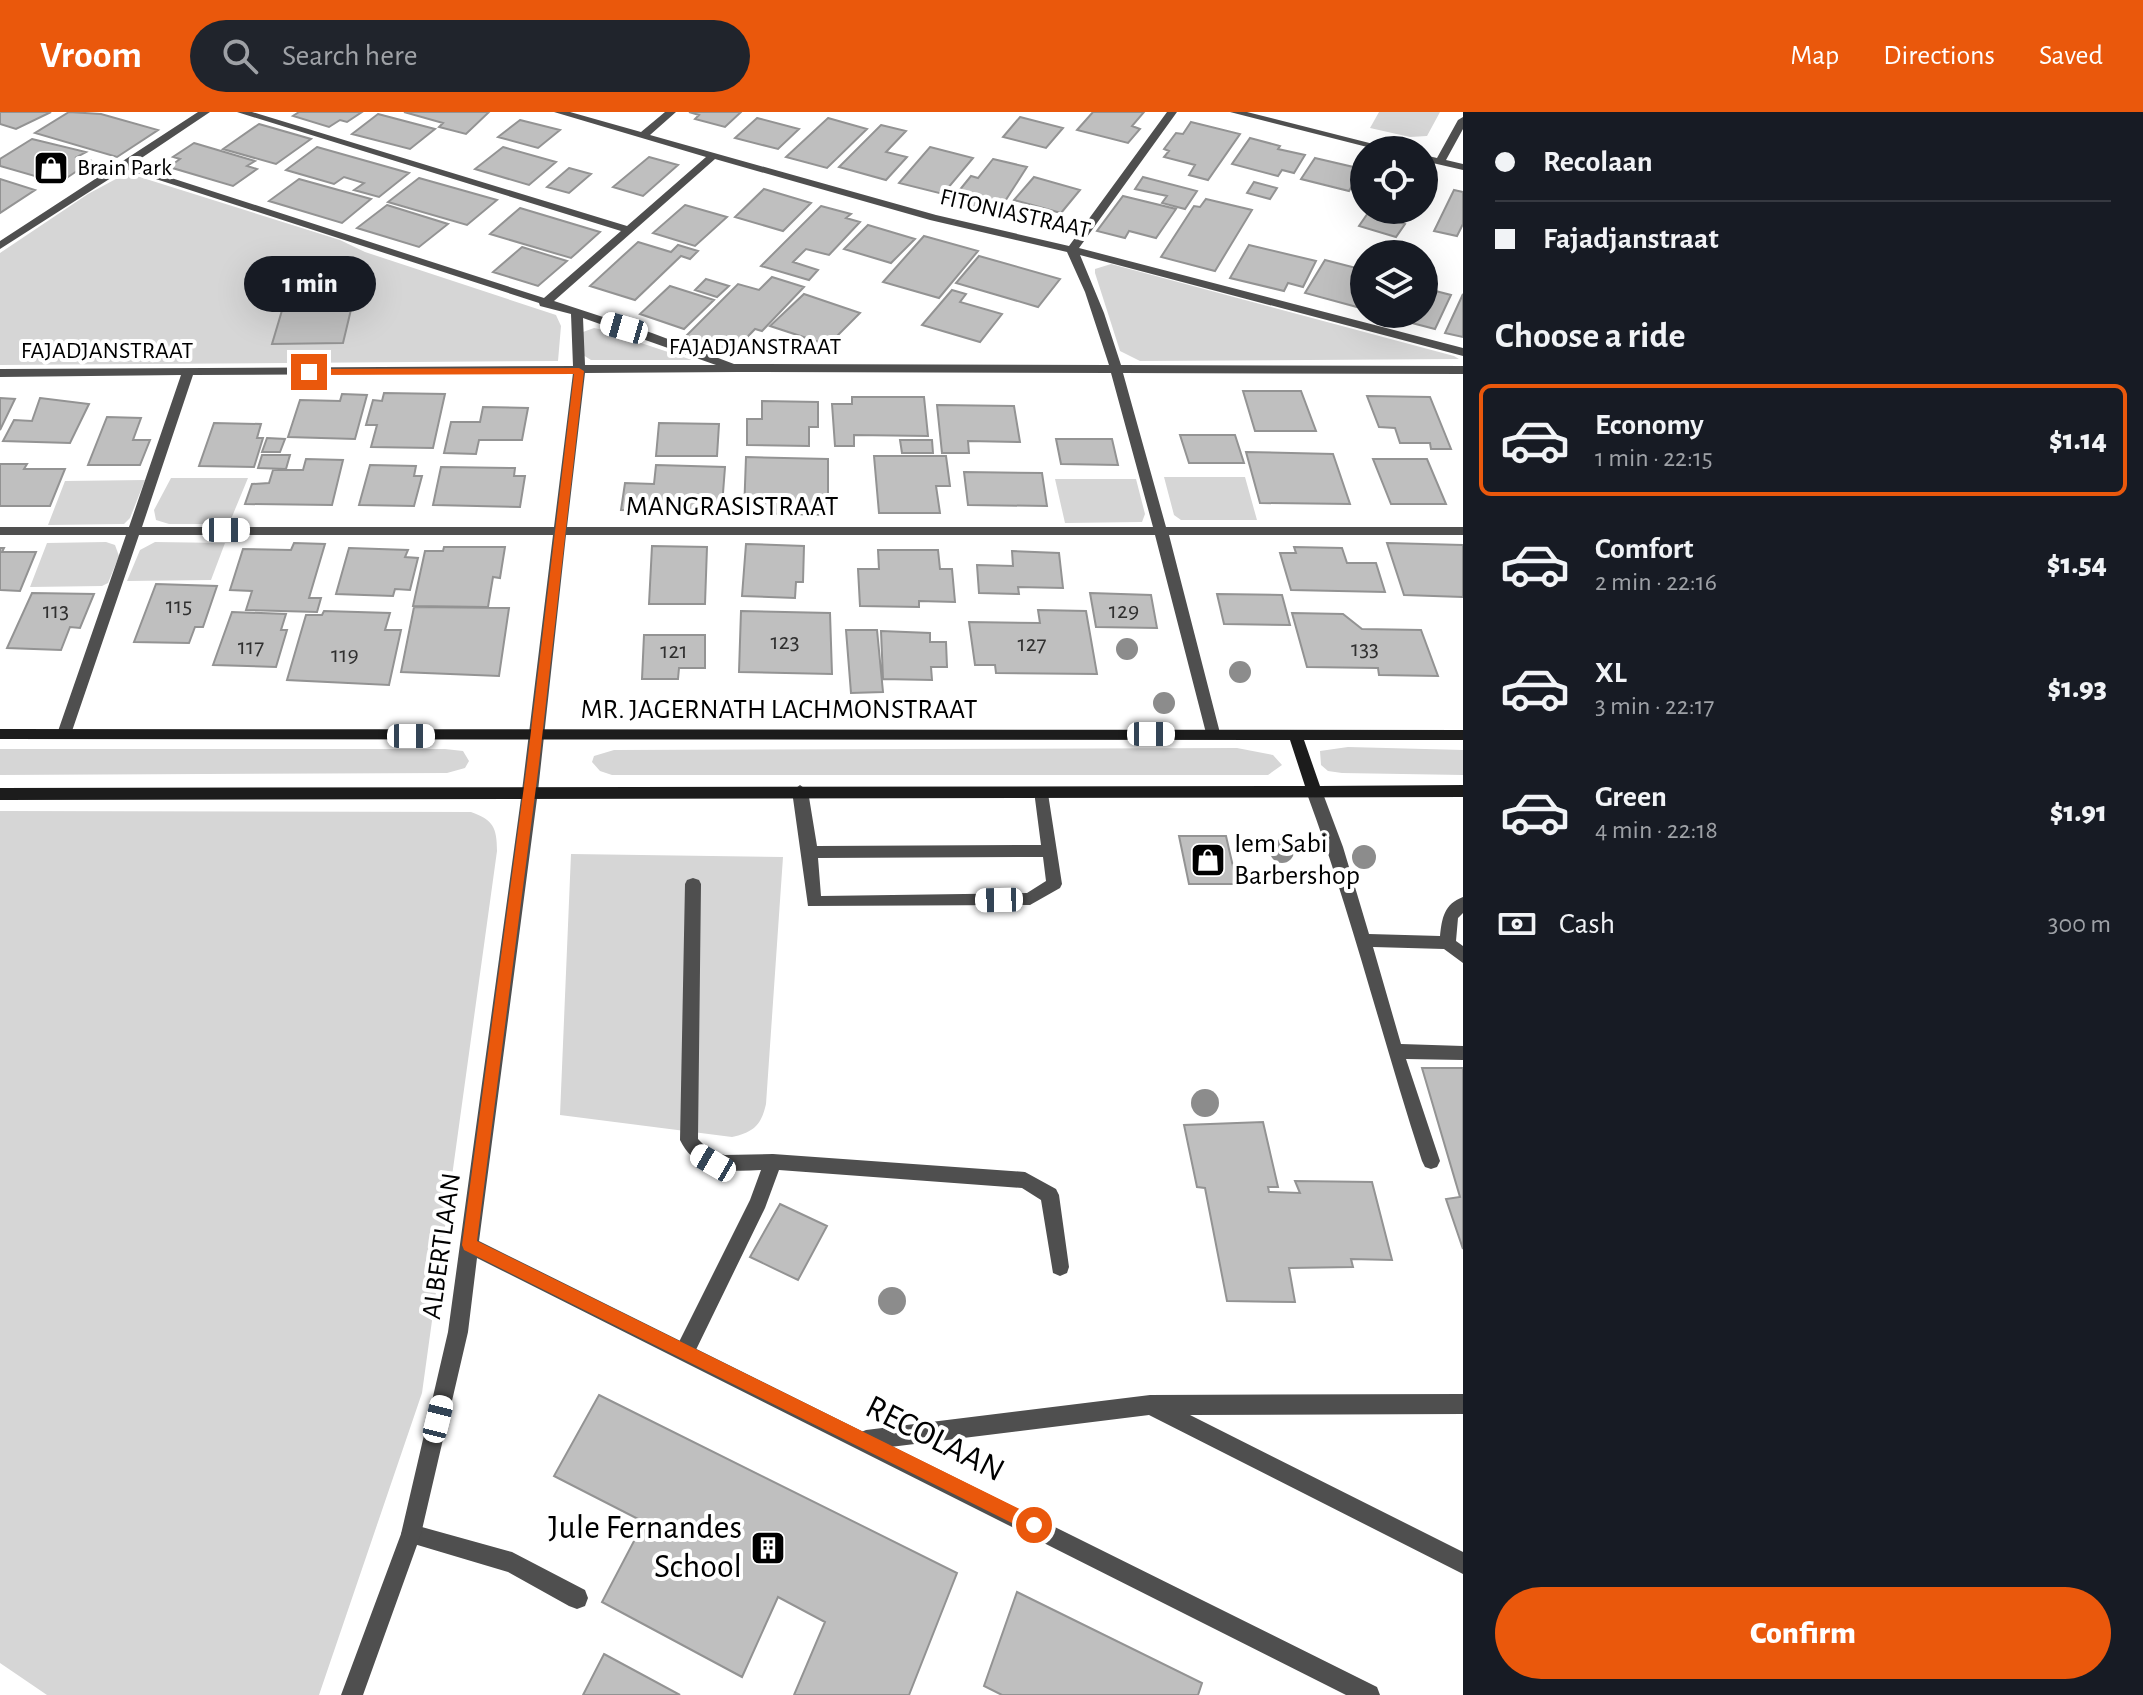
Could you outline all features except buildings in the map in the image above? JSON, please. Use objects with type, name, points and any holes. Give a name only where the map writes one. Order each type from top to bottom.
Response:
[{"type":"main road","name":"MR. JAGERNATH LACHMONSTRAAT","points":[[0,734],[536,737],[1213,733],[1463,735]]},
{"type":"main road","points":[[1295,734],[1314,791]]},
{"type":"main road","points":[[0,794],[1463,791]]},
{"type":"street","points":[[0,246],[205,112]]},
{"type":"street","points":[[242,112],[629,230]]},
{"type":"street","name":"FITONIASTRAAT","points":[[559,112],[934,218],[1072,250],[1463,352]]},
{"type":"street","points":[[643,135],[671,112]]},
{"type":"street","points":[[1172,112],[1072,250],[1085,277],[1116,371],[1161,529],[1213,733]]},
{"type":"street","points":[[1235,112],[1350,140]]},
{"type":"street","points":[[1463,120],[1440,162],[1463,167]]},
{"type":"street","points":[[544,304],[714,155]]},
{"type":"street","points":[[122,165],[544,304],[648,335],[737,368]]},
{"type":"street","name":"ALBERTLAAN","points":[[352,1695],[411,1534],[458,1332],[530,791],[579,371],[577,314]]},
{"type":"street","name":"FAJADJANSTRAAT","points":[[0,373],[737,368],[1463,370]]},
{"type":"street","points":[[64,734],[188,373]]},
{"type":"street","name":"MANGRASISTRAAT","points":[[0,531],[1463,531]]},
{"type":"street","points":[[800,791],[814,902],[1030,899],[1054,884],[1042,791]]},
{"type":"street","points":[[1314,791],[1431,1161]]},
{"type":"street","points":[[810,852],[1051,851]]},
{"type":"street","points":[[693,884],[689,1140],[694,1152],[713,1163],[773,1162],[1025,1180],[1050,1195],[1060,1267]]},
{"type":"street","points":[[1448,943],[1450,916],[1463,903]]},
{"type":"street","points":[[1362,940],[1448,943],[1463,956]]},
{"type":"street","points":[[1395,1051],[1463,1053]]},
{"type":"street","points":[[685,1351],[759,1202],[773,1162]]},
{"type":"street","name":"RECOLAAN","points":[[469,1245],[866,1440],[1369,1695]]},
{"type":"street","points":[[866,1440],[1150,1405],[1463,1404]]},
{"type":"street","points":[[1150,1405],[1463,1563]]},
{"type":"street","points":[[411,1534],[512,1563],[577,1598]]},
{"type":"shaded area","points":[[1379,112],[1440,112],[1427,136],[1406,136],[1370,128]]},
{"type":"shaded area","points":[[127,173],[340,240],[365,252],[556,315],[561,326],[558,361],[0,365],[0,253],[88,194]]},
{"type":"shaded area","points":[[1111,264],[1459,359],[1140,361],[1120,351],[1095,273],[1095,269]]},
{"type":"shaded area","points":[[594,328],[692,360],[591,360],[583,355],[583,332]]},
{"type":"shaded area","points":[[1164,477],[1245,477],[1257,520],[1181,520],[1174,515]]},
{"type":"shaded area","points":[[171,478],[248,478],[229,524],[169,524],[156,520],[154,510]]},
{"type":"shaded area","points":[[1055,479],[1136,479],[1145,514],[1142,522],[1065,523]]},
{"type":"shaded area","points":[[145,480],[130,518],[124,524],[48,525],[65,481]]},
{"type":"shaded area","points":[[106,542],[115,545],[119,556],[108,583],[102,586],[30,587],[47,543]]},
{"type":"shaded area","points":[[155,542],[225,543],[211,580],[127,581],[140,550]]},
{"type":"shaded area","points":[[1348,747],[1463,750],[1463,775],[1342,773],[1328,771],[1321,765],[1320,751]]},
{"type":"shaded area","points":[[1237,748],[1273,755],[1282,765],[1268,775],[612,775],[600,771],[592,762],[594,756],[614,750]]},
{"type":"shaded area","points":[[0,749],[445,749],[463,751],[469,761],[465,768],[447,773],[0,775]]},
{"type":"shaded area","points":[[0,811],[471,812],[484,818],[495,830],[497,851],[422,1393],[319,1695],[47,1695],[0,1663]]},
{"type":"shaded area","points":[[571,854],[783,857],[766,1104],[762,1118],[751,1130],[732,1137],[560,1115]]},
{"type":"place","name":"Brain Park","points":[[51,168]]},
{"type":"place","name":"Iem Sabi Barbershop","points":[[1208,860]]},
{"type":"place","name":"Jule Fernandes School","points":[[768,1548]]},
{"type":"route","points":[[309,372],[579,371],[533,764],[469,1245],[1034,1525]]}]
